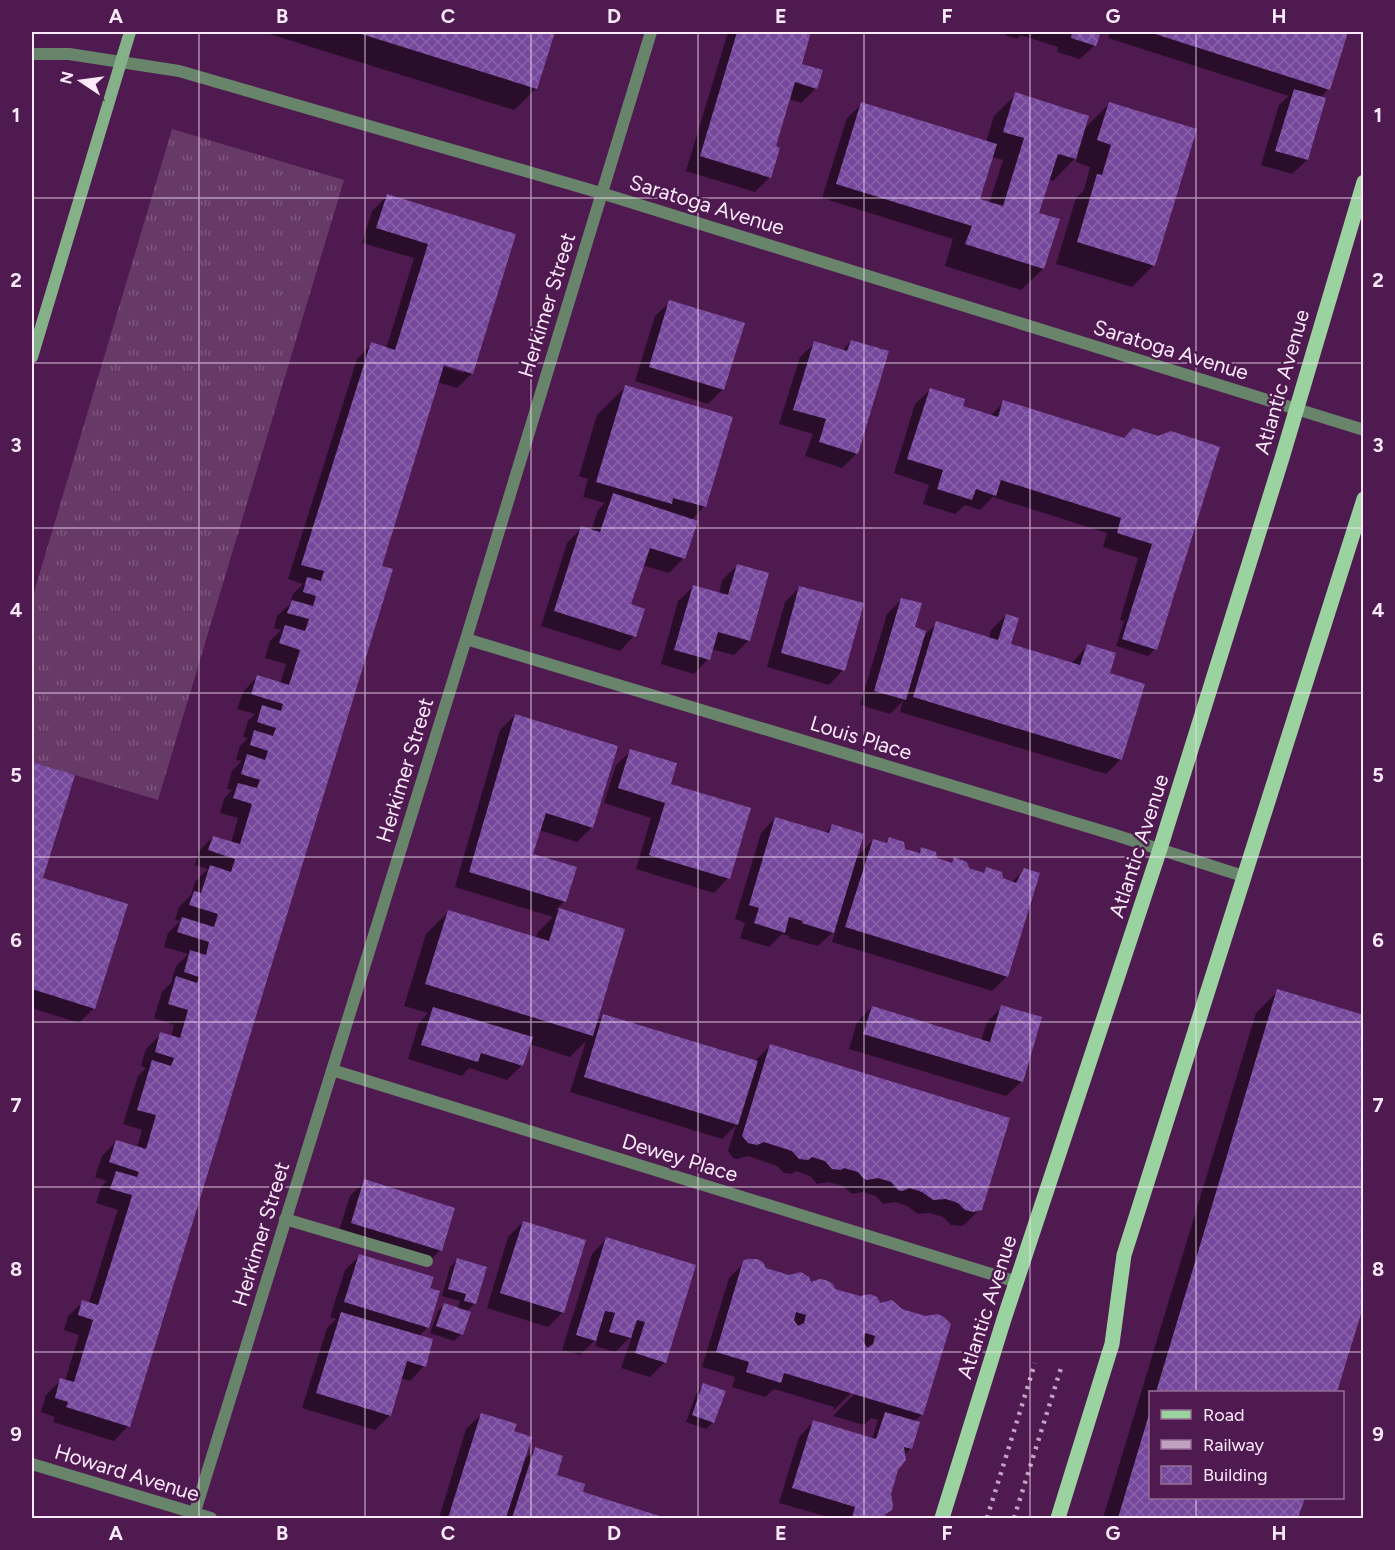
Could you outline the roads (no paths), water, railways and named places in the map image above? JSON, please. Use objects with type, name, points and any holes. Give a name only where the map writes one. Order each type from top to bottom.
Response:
[{"type":"main road","points":[[32,357],[130,32]]},
{"type":"main road","name":"Atlantic Avenue","points":[[942,1518],[1017,1282],[1160,849],[1364,182]]},
{"type":"main road","points":[[1058,1518],[1112,1344],[1124,1255],[1364,499]]},
{"type":"street","name":"Herkimer Street","points":[[194,1516],[466,639],[651,32]]},
{"type":"street","name":"Saratoga Avenue","points":[[32,54],[69,54],[179,71],[601,193],[1364,430]]},
{"type":"street","name":"Louis Place","points":[[466,639],[1244,876]]},
{"type":"street","name":"Dewey Place","points":[[332,1070],[1017,1282]]},
{"type":"street","points":[[285,1219],[427,1261]]},
{"type":"street","name":"Howard Avenue","points":[[32,1464],[194,1516],[211,1518]]},
{"type":"railway","points":[[987,1518],[1035,1363]]},
{"type":"railway","points":[[1014,1518],[1061,1368]]}]
